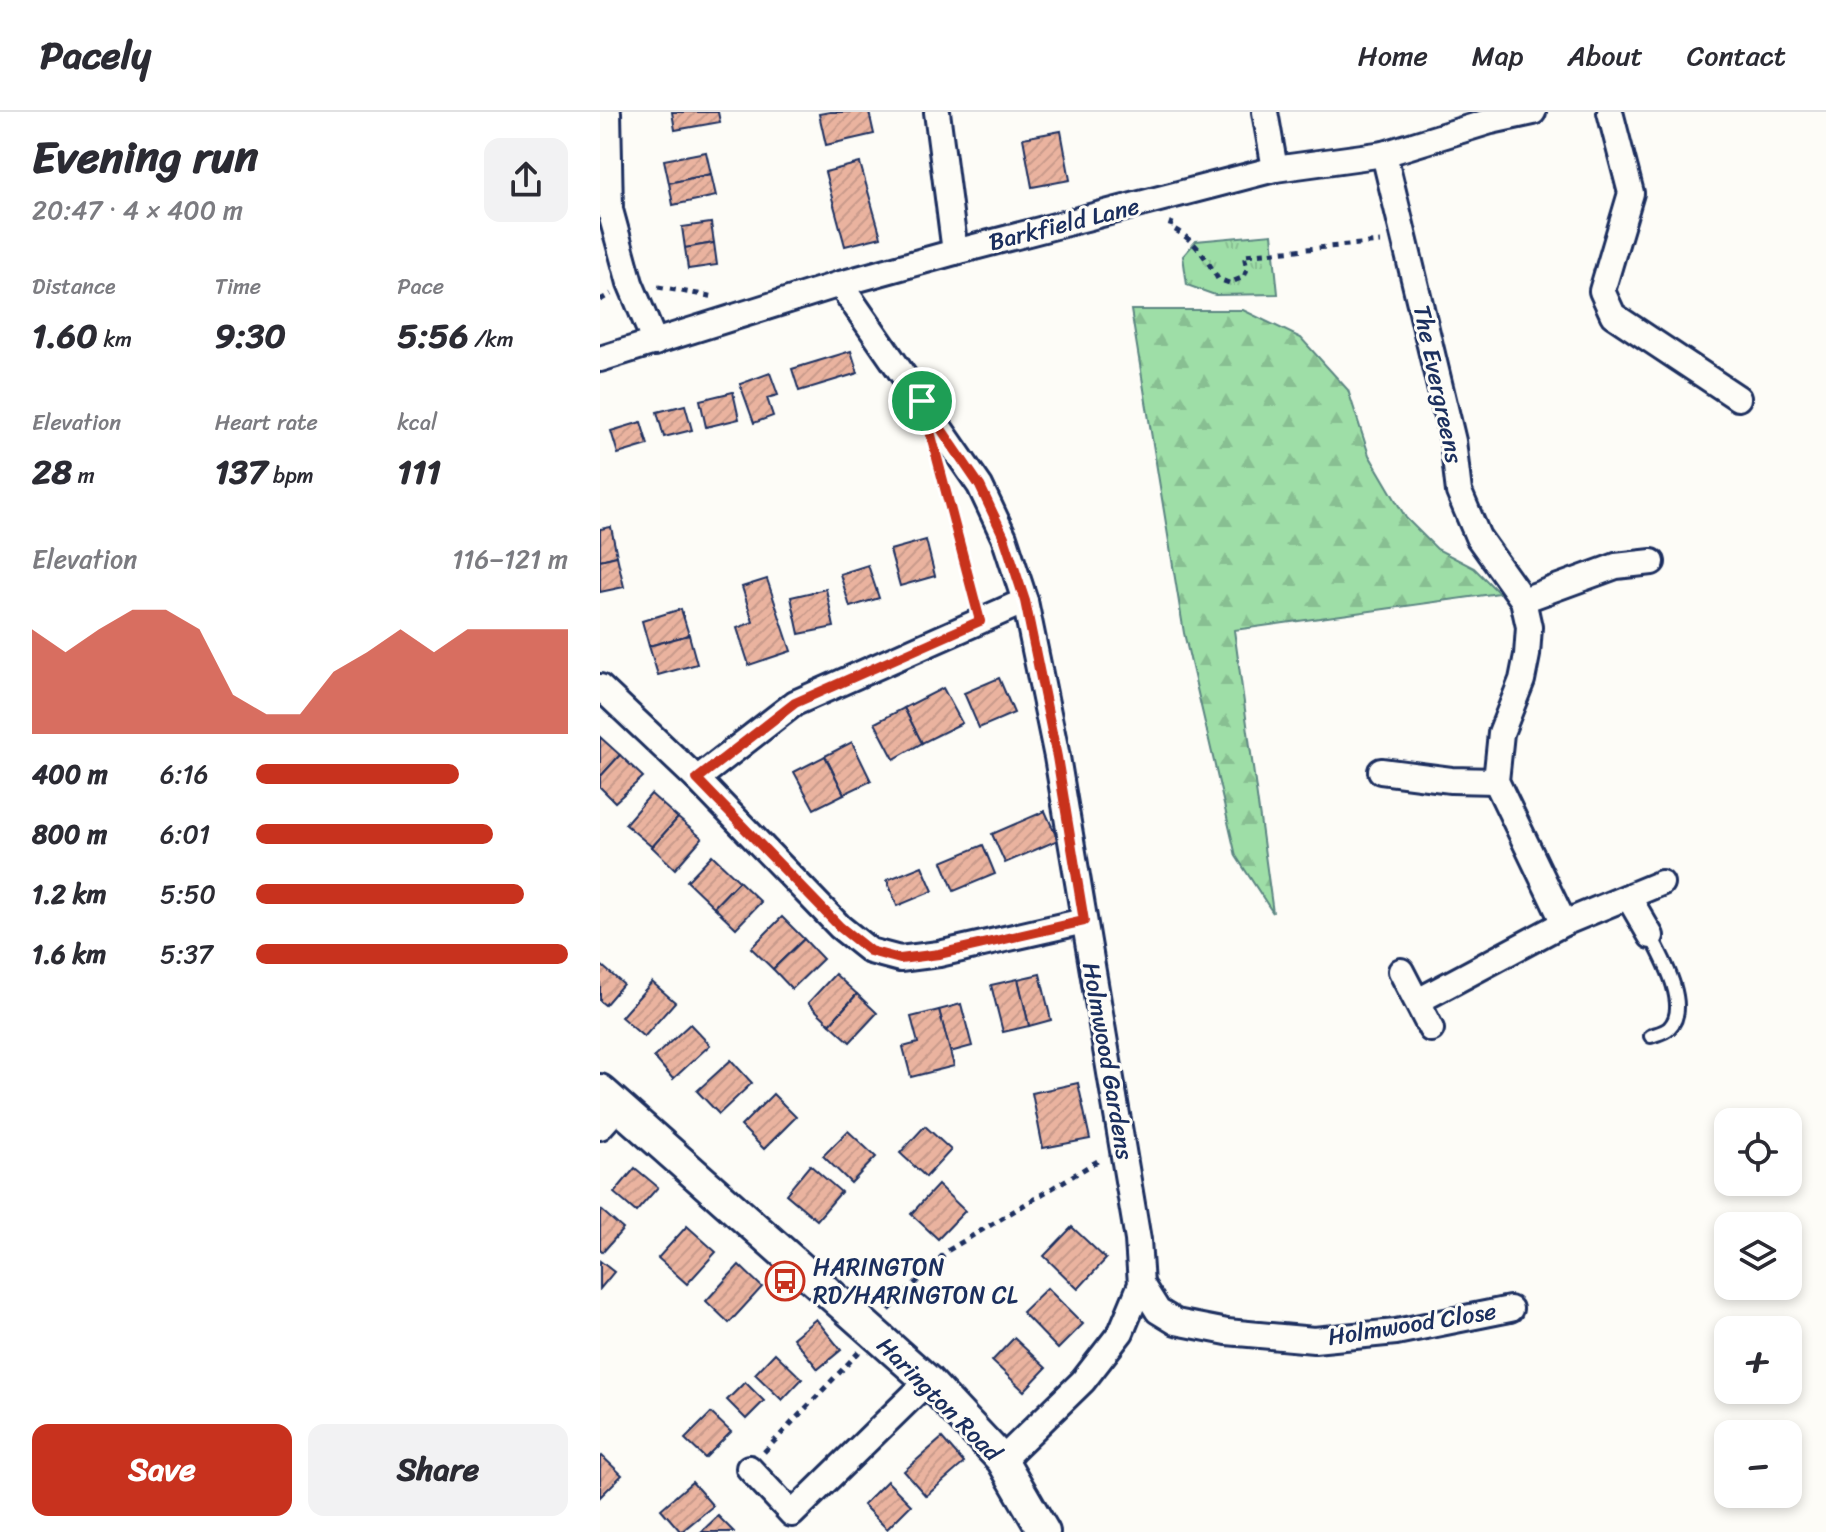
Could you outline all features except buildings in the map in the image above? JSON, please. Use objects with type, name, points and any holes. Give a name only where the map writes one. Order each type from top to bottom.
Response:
[{"type":"street","points":[[608,112],[610,210],[630,283],[655,343]]},
{"type":"street","points":[[937,112],[955,252]]},
{"type":"street","points":[[1265,112],[1275,169]]},
{"type":"street","name":"Barkfield Lane","points":[[600,359],[840,284],[955,252],[1275,169],[1384,154],[1491,121],[1533,112]]},
{"type":"street","points":[[1610,112],[1631,193],[1602,291],[1613,315],[1738,398]]},
{"type":"street","name":"The Evergreens","points":[[1384,154],[1453,441],[1459,492],[1478,537],[1523,600],[1529,627],[1522,680],[1501,733],[1496,781]]},
{"type":"street","name":"Holmwood Gardens","points":[[840,284],[980,486],[1004,537],[1025,601],[1057,757],[1138,1240],[1141,1284],[1121,1332],[1083,1381],[1002,1460]]},
{"type":"street","points":[[1523,600],[1616,566],[1652,562]]},
{"type":"street","points":[[697,779],[795,703],[1025,601]]},
{"type":"street","points":[[600,687],[697,779],[840,927],[870,951],[900,959],[939,954],[1084,921]]},
{"type":"street","points":[[1381,771],[1451,780],[1496,781],[1564,923]]},
{"type":"street","points":[[1418,1001],[1564,923],[1661,883]]},
{"type":"street","points":[[1629,898],[1651,936]]},
{"type":"street","points":[[1401,971],[1431,1029]]},
{"type":"street","name":"Harington Road","points":[[606,1108],[928,1381],[1002,1460],[1044,1532]]},
{"type":"street","name":"Holmwood Close","points":[[1141,1284],[1158,1311],[1176,1322],[1227,1332],[1314,1340],[1396,1332],[1510,1309]]},
{"type":"street","points":[[749,1468],[792,1514],[928,1381]]},
{"type":"lane","points":[[1651,936],[1671,975],[1676,995],[1674,1018],[1669,1028],[1651,1036]]},
{"type":"path","points":[[1167,197],[1173,218],[1170,227],[1189,237],[1206,256],[1218,279],[1229,283],[1244,277],[1247,269],[1244,255],[1405,237]]},
{"type":"path","points":[[600,300],[630,283],[727,298]]},
{"type":"path","points":[[941,474],[980,621]]},
{"type":"path","points":[[749,1468],[947,1251],[1122,1146]]},
{"type":"green space","points":[[1272,234],[1278,294],[1215,295],[1187,285],[1183,256],[1196,241]]},
{"type":"green space","points":[[1131,310],[1243,310],[1301,338],[1348,390],[1369,455],[1406,518],[1437,549],[1474,568],[1499,593],[1234,630],[1273,913],[1236,856],[1184,633]]},
{"type":"place","name":"HARINGTON RD/HARINGTON CL","points":[[785,1281]]},
{"type":"route","points":[[922,401],[980,486],[1004,537],[1025,601],[1057,757],[1084,921],[939,954],[900,959],[870,951],[840,927],[697,779],[795,703],[980,621],[922,401]]}]
